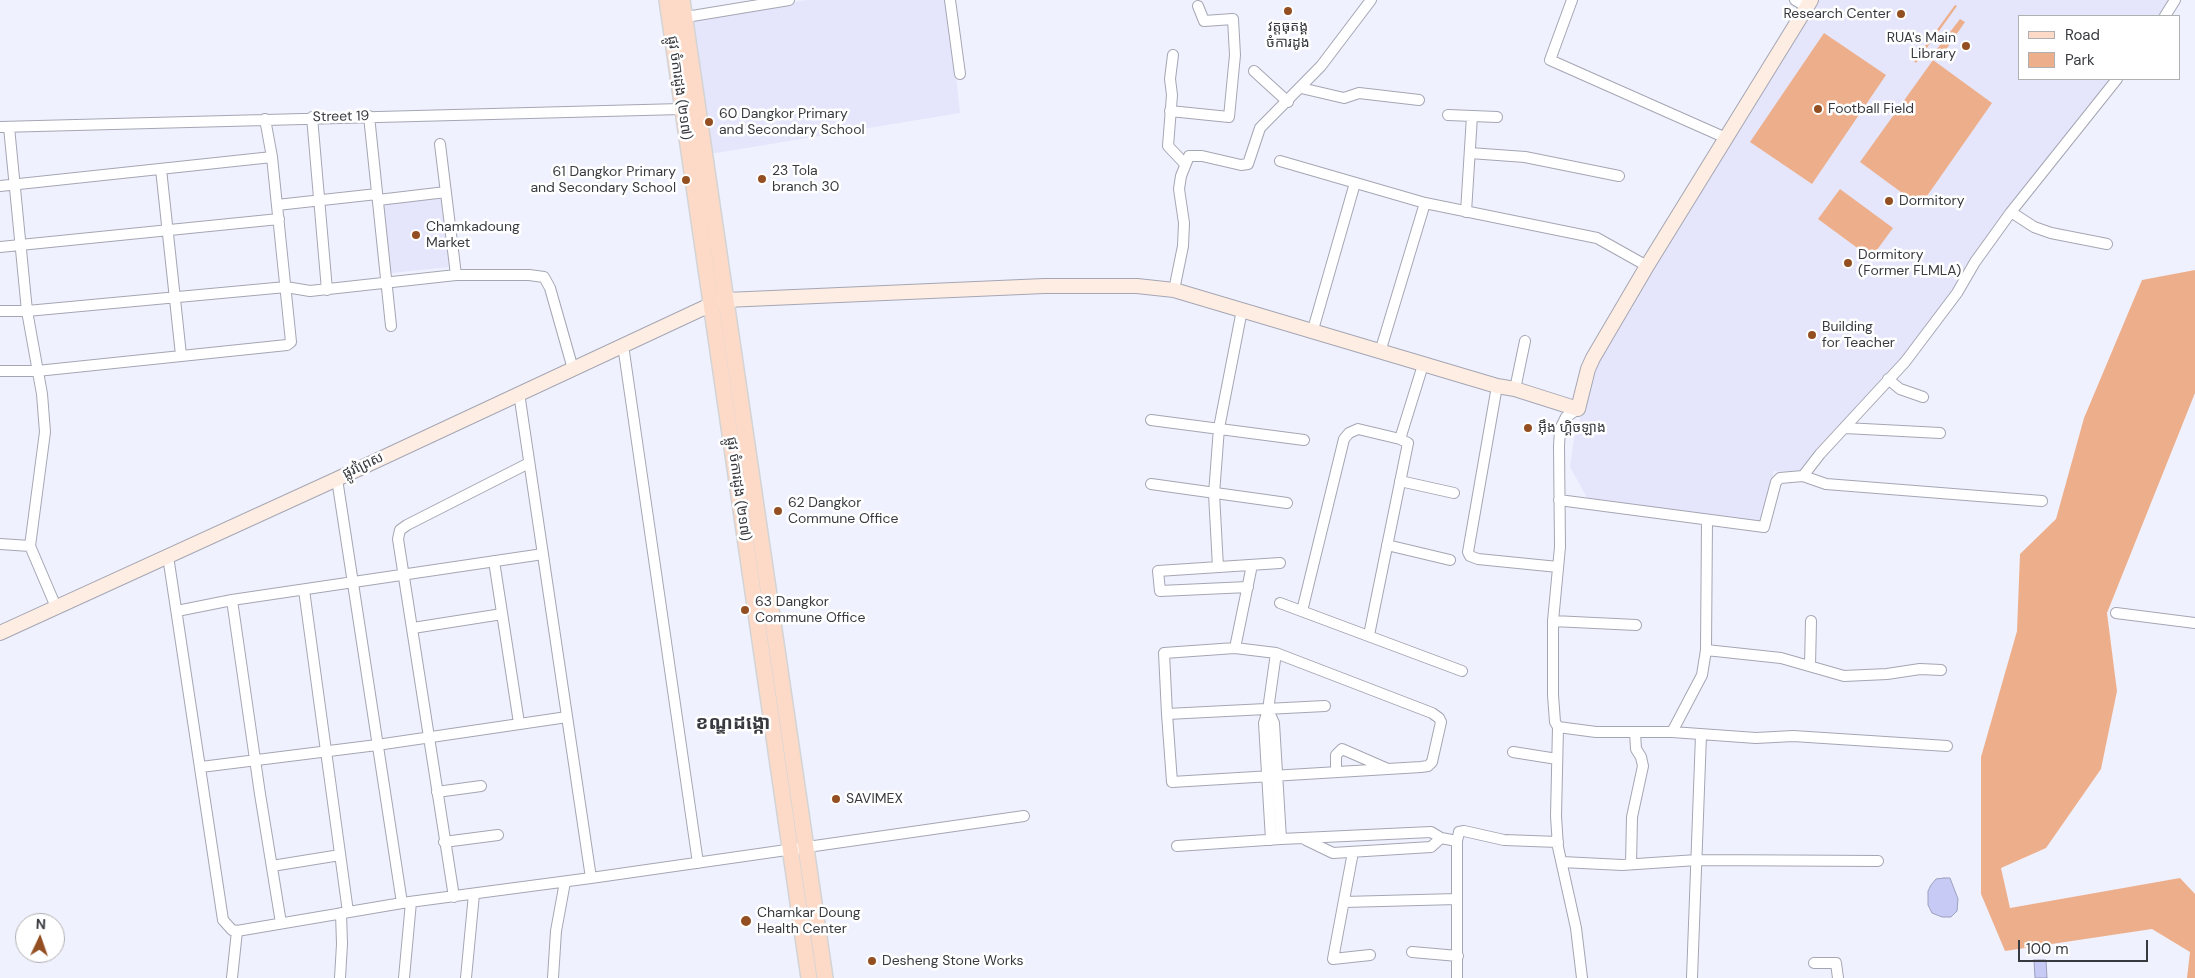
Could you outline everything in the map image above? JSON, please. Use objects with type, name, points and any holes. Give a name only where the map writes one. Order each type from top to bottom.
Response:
[{"type":"main road","name":"ផ្លូវ ចំការដូង (២១៧)","points":[[666,0],[710,305],[798,848],[825,978]]},
{"type":"main road","name":"ផ្លូវ ចំការដូង (២១៧)","points":[[682,0],[726,300],[798,848],[809,978]]},
{"type":"street","points":[[669,20],[790,0]]},
{"type":"street","points":[[950,0],[960,74]]},
{"type":"street","points":[[1174,290],[1184,246],[1184,223],[1179,189],[1185,164],[1189,156],[1193,155],[1242,165],[1248,164],[1260,128],[1288,102],[1321,66],[1371,0]]},
{"type":"street","points":[[1572,0],[1550,60],[1726,138]]},
{"type":"street","points":[[2166,15],[2175,0]]},
{"type":"street","points":[[1582,978],[1576,928],[1558,842],[1556,816],[1558,727],[1555,722],[1553,695],[1553,621],[1558,567],[1560,429],[1566,417],[1578,409],[1588,369],[1647,266],[1726,138],[1805,2]]},
{"type":"street","points":[[1170,112],[1229,117],[1235,55],[1232,18],[1204,21],[1198,6]]},
{"type":"street","points":[[1173,54],[1170,79],[1168,146],[1185,164]]},
{"type":"street","points":[[1254,71],[1288,102]]},
{"type":"street","points":[[1803,476],[1820,454],[1905,362],[1957,293],[1975,262],[2011,212],[2116,80]]},
{"type":"street","points":[[1301,88],[1344,98],[1359,93],[1419,100]]},
{"type":"street","name":"Street 19","points":[[4,127],[265,118],[682,109]]},
{"type":"street","points":[[1448,115],[1497,117]]},
{"type":"street","points":[[369,116],[391,326]]},
{"type":"street","points":[[1466,212],[1472,116]]},
{"type":"street","points":[[312,117],[327,290]]},
{"type":"street","points":[[0,371],[37,371],[287,345],[291,342],[272,157],[265,118]]},
{"type":"street","points":[[4,127],[16,184],[27,311],[42,394],[45,432],[30,546],[56,606]]},
{"type":"street","points":[[440,144],[456,275]]},
{"type":"street","points":[[1470,153],[1525,157],[1619,176]]},
{"type":"street","points":[[0,186],[272,157]]},
{"type":"street","points":[[1280,161],[1424,203],[1597,238],[1647,266]]},
{"type":"street","points":[[161,169],[182,355]]},
{"type":"street","points":[[1312,332],[1355,183]]},
{"type":"street","points":[[277,205],[319,200],[446,192]]},
{"type":"street","points":[[1380,352],[1424,203]]},
{"type":"street","points":[[2011,212],[2034,227],[2051,233],[2107,244]]},
{"type":"street","points":[[0,247],[278,218]]},
{"type":"street","points":[[0,311],[27,311],[286,287],[310,291],[327,290],[456,275],[529,275],[544,278],[550,288],[573,369]]},
{"type":"street","name":"ផ្លូវព្រៃស","points":[[0,632],[337,479],[710,305],[726,300],[1044,286],[1136,286],[1174,290],[1423,365],[1497,386],[1515,389],[1578,409]]},
{"type":"street","points":[[1218,567],[1214,494],[1219,428],[1242,310]]},
{"type":"street","points":[[1515,389],[1525,341]]},
{"type":"street","points":[[624,345],[698,863]]},
{"type":"street","points":[[1400,439],[1423,365]]},
{"type":"street","points":[[1888,379],[1900,389],[1923,397]]},
{"type":"street","points":[[1497,386],[1468,552],[1470,556],[1478,559],[1558,567]]},
{"type":"street","points":[[518,393],[591,878]]},
{"type":"street","points":[[1151,420],[1304,440]]},
{"type":"street","points":[[1845,428],[1940,433]]},
{"type":"street","points":[[1302,611],[1344,439],[1349,433],[1358,429],[1400,439],[1408,443],[1369,635]]},
{"type":"street","points":[[454,897],[398,538],[400,530],[530,463]]},
{"type":"street","points":[[1559,500],[1764,527],[1776,482],[1780,478],[1803,476],[1826,484],[2042,501]]},
{"type":"street","points":[[337,479],[377,745],[406,903],[404,978]]},
{"type":"street","points":[[1400,481],[1454,493]]},
{"type":"street","points":[[1152,484],[1287,503]]},
{"type":"street","points":[[1672,732],[1702,675],[1706,650],[1707,520]]},
{"type":"street","points":[[0,544],[30,546]]},
{"type":"street","points":[[1387,545],[1450,560]]},
{"type":"street","points":[[177,611],[232,600],[543,554]]},
{"type":"street","points":[[168,556],[202,767],[223,920],[229,928],[237,931],[406,903],[1024,816]]},
{"type":"street","points":[[494,561],[519,723]]},
{"type":"street","points":[[1248,587],[1160,591],[1158,571],[1280,563]]},
{"type":"street","points":[[1235,648],[1252,565]]},
{"type":"street","points":[[304,590],[340,855],[344,913],[340,978]]},
{"type":"street","points":[[232,600],[281,923]]},
{"type":"street","points":[[1280,603],[1462,670]]},
{"type":"street","points":[[2116,613],[2195,623]]},
{"type":"street","points":[[413,628],[502,614]]},
{"type":"street","points":[[1553,621],[1636,625]]},
{"type":"street","points":[[1810,666],[1811,621]]},
{"type":"street","points":[[1235,648],[1276,653],[1379,692],[1439,718],[1441,723],[1432,763],[1426,767],[1172,782],[1164,653],[1235,648]]},
{"type":"street","points":[[1706,650],[1781,658],[1844,676],[1887,674],[1920,669],[1941,670]]},
{"type":"street","points":[[1276,653],[1268,710],[1264,723],[1271,775],[1276,839]]},
{"type":"street","points":[[1167,714],[1324,706]]},
{"type":"street","points":[[202,767],[377,745],[567,716]]},
{"type":"street","points":[[1558,727],[1596,732],[1672,732],[1756,738],[1793,736],[1948,746]]},
{"type":"street","points":[[1631,864],[1632,817],[1643,766],[1641,756],[1636,749],[1635,732]]},
{"type":"street","points":[[1692,978],[1701,735]]},
{"type":"street","points":[[1336,772],[1336,755],[1342,749],[1388,769]]},
{"type":"street","points":[[1513,752],[1557,759]]},
{"type":"street","points":[[437,792],[481,786]]},
{"type":"street","points":[[1458,978],[1457,841],[1460,832],[1464,831],[1504,840],[1558,842]]},
{"type":"street","points":[[1177,846],[1276,839],[1430,832],[1441,838],[1457,841]]},
{"type":"street","points":[[444,842],[498,834]]},
{"type":"street","points":[[1305,839],[1333,853],[1431,847],[1441,838]]},
{"type":"street","points":[[1353,852],[1333,959],[1370,955]]},
{"type":"street","points":[[272,866],[340,855]]},
{"type":"street","points":[[1562,862],[1631,864],[1697,860],[1878,861]]},
{"type":"street","points":[[553,978],[556,932],[565,882]]},
{"type":"street","points":[[466,978],[474,894]]},
{"type":"street","points":[[1344,902],[1457,899]]},
{"type":"street","points":[[232,978],[237,931]]},
{"type":"street","points":[[1412,952],[1458,956]]},
{"type":"street","points":[[1814,963],[1836,963],[1838,978]]},
{"type":"shaded area","points":[[807,0],[948,0],[960,113],[710,154],[692,18]]},
{"type":"shaded area","points":[[1818,0],[2171,0],[2161,15],[2018,15],[2018,80],[2113,80],[1992,228],[1969,268],[1903,359],[1882,378],[1800,473],[1774,471],[1761,526],[1590,503],[1570,467],[1574,438],[1592,369]]},
{"type":"shaded area","name":"Chamkadoung Market","points":[[441,196],[449,267],[391,273],[383,203]]},
{"type":"green space","points":[[1955,5],[1957,6],[1916,63],[1914,61]]},
{"type":"green space","points":[[1960,19],[1965,22],[1943,54],[1937,49]]},
{"type":"green space","name":"Football Field","points":[[1824,33],[1886,75],[1812,184],[1750,142]]},
{"type":"green space","points":[[1933,60],[1992,103],[1920,206],[1860,162]]},
{"type":"green space","points":[[1840,189],[1893,228],[1871,258],[1818,219]]},
{"type":"green space","points":[[2195,270],[2195,393],[2107,613],[2117,691],[2101,769],[2046,848],[2001,868],[2010,908],[2180,878],[2195,894],[2195,978],[2187,978],[2190,952],[2152,929],[2005,951],[1981,894],[1981,757],[2017,631],[2020,554],[2056,519],[2084,418],[2142,280]]},
{"type":"water","points":[[1950,878],[1958,899],[1957,911],[1951,917],[1942,917],[1932,913],[1928,905],[1928,891],[1931,885],[1936,879]]},
{"type":"water","points":[[2034,960],[2046,960],[2047,978],[2035,978]]},
{"type":"place","name":"វត្តធុតង្គ ចំការដូង","points":[[1288,11]]},
{"type":"place","name":"Research Center","points":[[1901,14]]},
{"type":"place","name":"RUA's Main Library","points":[[1966,46]]},
{"type":"place","name":"Football Field","points":[[1818,109]]},
{"type":"place","name":"60 Dangkor Primary and Secondary School","points":[[709,122]]},
{"type":"place","name":"23 Tola branch 30","points":[[762,179]]},
{"type":"place","name":"61 Dangkor Primary and Secondary School","points":[[686,180]]},
{"type":"place","name":"Dormitory","points":[[1889,201]]},
{"type":"place","name":"Chamkadoung Market","points":[[416,235]]},
{"type":"place","name":"Dormitory (Former FLMLA)","points":[[1848,263]]},
{"type":"place","name":"Building for Teacher","points":[[1812,335]]},
{"type":"place","name":"អ៊ឹង ហ្គិចឡាង","points":[[1528,428]]},
{"type":"place","name":"62 Dangkor Commune Office","points":[[778,511]]},
{"type":"place","name":"63 Dangkor Commune Office","points":[[745,610]]},
{"type":"place","name":"SAVIMEX","points":[[836,799]]},
{"type":"place","name":"Chamkar Doung Health Center","points":[[746,921]]},
{"type":"place","name":"Desheng Stone Works","points":[[872,961]]},
{"type":"district","name":"ខណ្ឌដង្កោ","points":[[733,724]]}]
